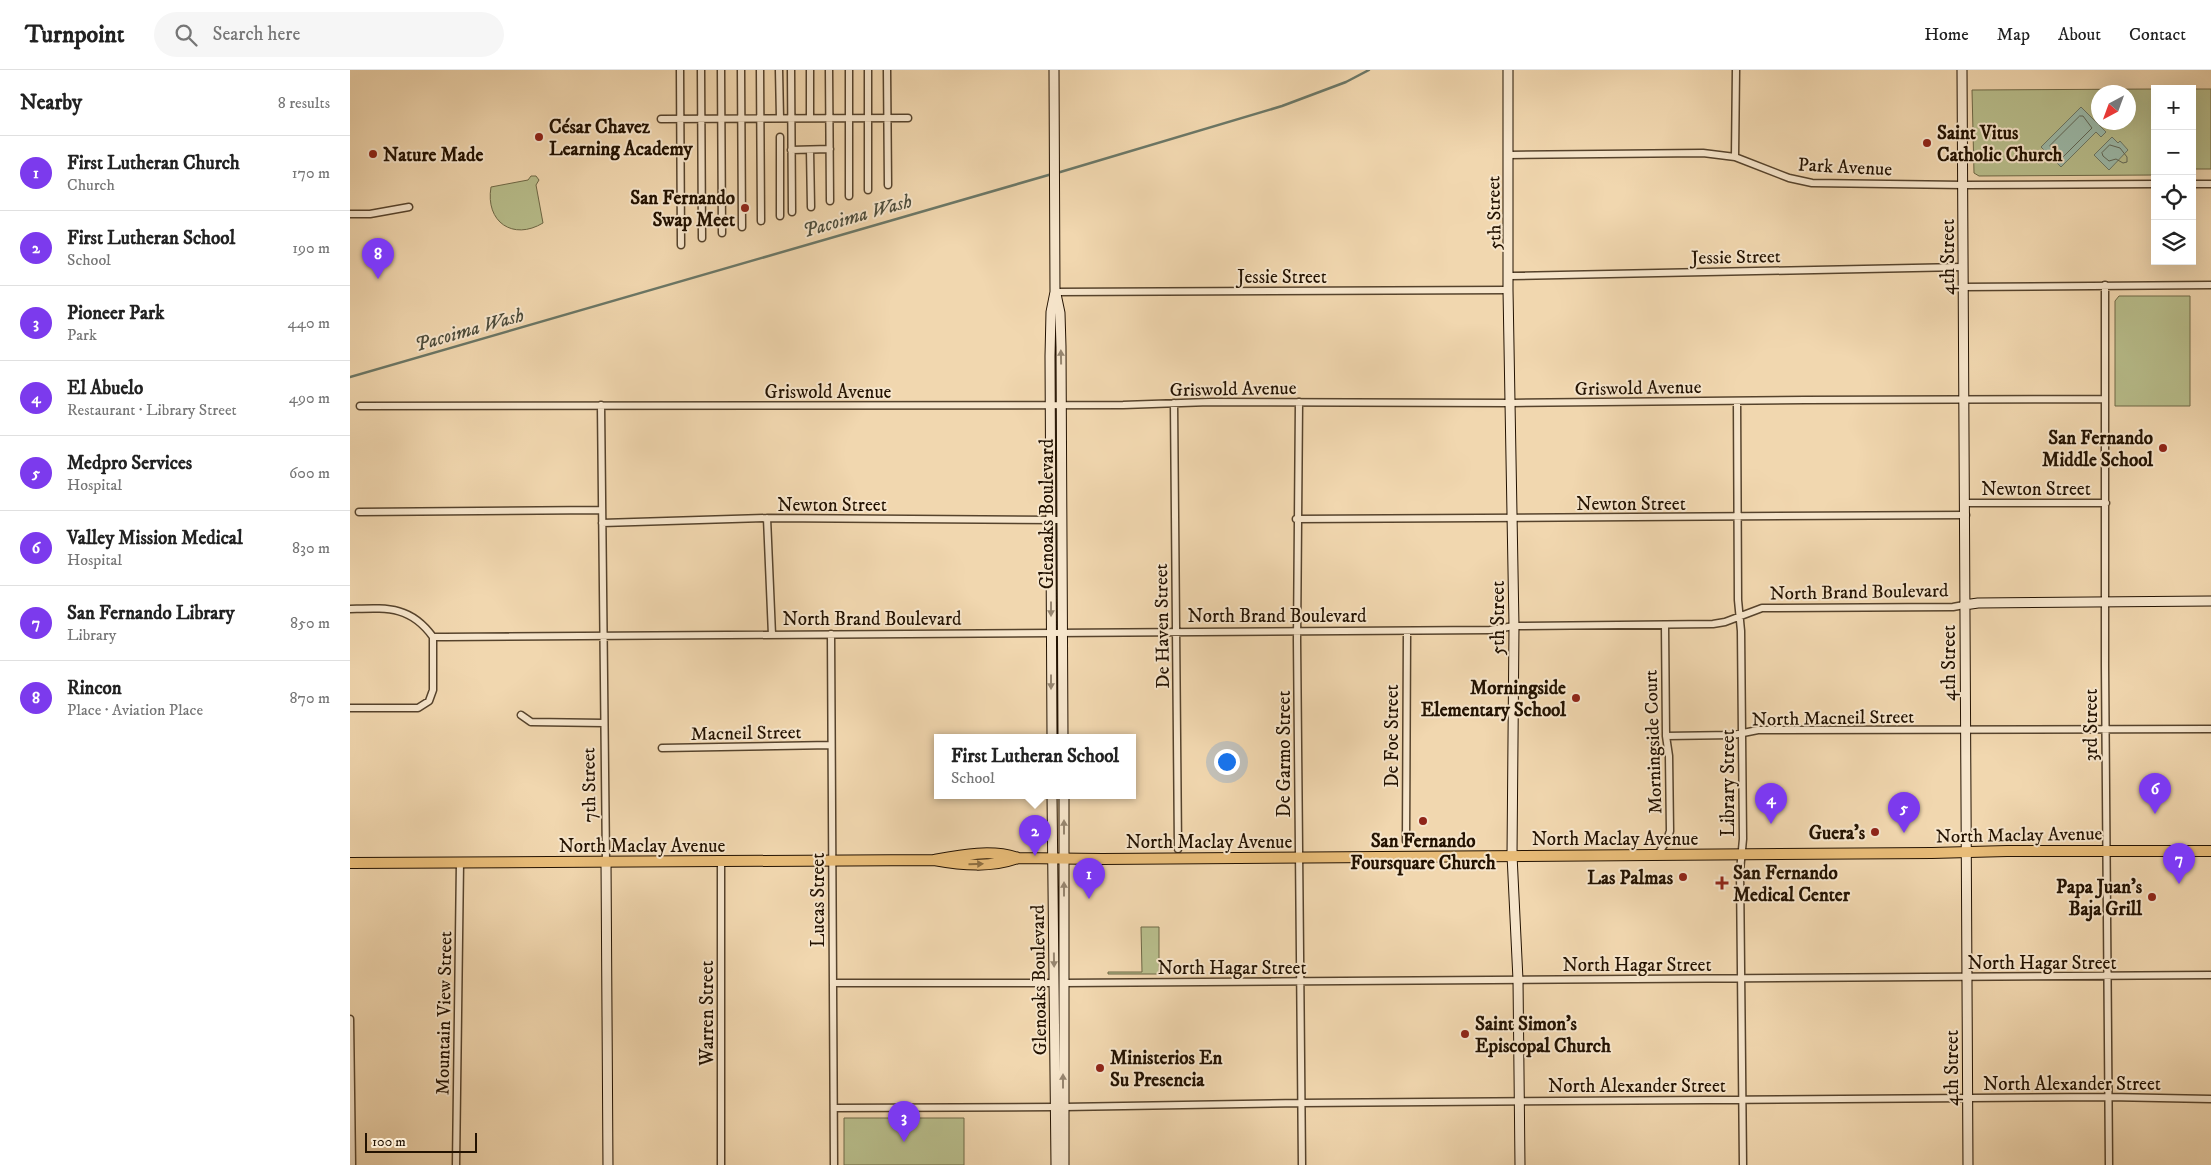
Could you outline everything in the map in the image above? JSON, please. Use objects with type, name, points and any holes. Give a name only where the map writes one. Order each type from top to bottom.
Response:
[{"type":"main road","name":"North Maclay Avenue","points":[[350,863],[934,860],[962,865],[1004,863],[1018,858],[1656,856],[2106,850],[2211,851]]},
{"type":"street","points":[[680,70],[681,245]]},
{"type":"street","points":[[701,70],[702,238]]},
{"type":"street","points":[[721,70],[722,233]]},
{"type":"street","points":[[741,70],[742,227]]},
{"type":"street","points":[[760,70],[761,221]]},
{"type":"street","points":[[779,70],[780,118]]},
{"type":"street","points":[[791,70],[792,212]]},
{"type":"street","points":[[810,70],[810,118]]},
{"type":"street","points":[[830,70],[830,201]]},
{"type":"street","points":[[849,70],[849,196]]},
{"type":"street","points":[[868,70],[868,190]]},
{"type":"street","points":[[887,70],[888,185]]},
{"type":"street","name":"Glenoaks Boulevard","points":[[1052,734],[1050,406],[1051,312],[1055,292],[1054,70]]},
{"type":"street","name":"5th Street","points":[[1508,70],[1510,276],[1508,290],[1514,626],[1512,856],[1518,980],[1520,1165]]},
{"type":"street","points":[[1735,156],[1736,70]]},
{"type":"street","name":"4th Street","points":[[1962,70],[1964,186],[1962,266],[1966,503],[1964,605],[1968,1165]]},
{"type":"street","points":[[661,119],[908,118]]},
{"type":"street","points":[[780,137],[780,216]]},
{"type":"street","points":[[791,150],[830,149]]},
{"type":"street","points":[[810,150],[811,207]]},
{"type":"street","name":"Park Avenue","points":[[1508,155],[1703,153],[1735,156],[1789,178],[1812,183],[1964,186],[2151,184]]},
{"type":"street","points":[[2196,184],[2211,184]]},
{"type":"street","points":[[350,214],[370,214],[408,208]]},
{"type":"street","name":"Jessie Street","points":[[1510,276],[1962,266]]},
{"type":"street","name":"3rd Street","points":[[2105,285],[2105,729],[2108,1165]]},
{"type":"street","points":[[1963,287],[2211,285]]},
{"type":"street","name":"Jessie Street","points":[[1055,292],[1508,290]]},
{"type":"street","name":"Glenoaks Boulevard","points":[[1055,292],[1060,313],[1062,406],[1063,734]]},
{"type":"street","name":"Griswold Avenue","points":[[360,406],[1062,406],[1298,402],[1510,404],[2105,399]]},
{"type":"street","name":"Library Street","points":[[1736,401],[1742,734],[1742,855],[1740,871],[1743,1165]]},
{"type":"street","name":"De Garmo Street","points":[[1298,402],[1296,519],[1302,1165]]},
{"type":"street","name":"De Haven Street","points":[[1174,403],[1178,849]]},
{"type":"street","name":"7th Street","points":[[601,405],[608,1165]]},
{"type":"street","name":"Newton Street","points":[[1966,503],[2106,503]]},
{"type":"street","points":[[359,512],[602,510]]},
{"type":"street","name":"Newton Street","points":[[1296,519],[1966,515]]},
{"type":"street","points":[[767,518],[772,635]]},
{"type":"street","name":"Newton Street","points":[[602,523],[767,518],[1062,520]]},
{"type":"street","name":"North Brand Boulevard","points":[[433,637],[1490,630],[1514,626],[1717,624],[1762,608],[1953,607],[1978,603],[2211,601]]},
{"type":"street","points":[[350,608],[406,612],[426,626],[433,637],[432,690],[429,701],[418,708],[350,708]]},
{"type":"street","name":"Morningside Court","points":[[1656,856],[1668,838],[1670,831],[1669,756],[1666,736],[1665,625]]},
{"type":"street","name":"De Foe Street","points":[[1406,631],[1406,841]]},
{"type":"street","name":"Lucas Street","points":[[830,634],[834,1165]]},
{"type":"street","points":[[521,715],[531,722],[604,723]]},
{"type":"street","name":"North Macneil Street","points":[[1666,736],[1742,734],[1758,730],[2211,729]]},
{"type":"street","name":"Macneil Street","points":[[662,748],[831,745]]},
{"type":"street","name":"Glenoaks Boulevard","points":[[1052,799],[1052,858],[1059,983]]},
{"type":"street","name":"Glenoaks Boulevard","points":[[1056,1165],[1059,1107],[1059,983],[1064,858],[1064,799]]},
{"type":"street","name":"Mountain View Street","points":[[456,1165],[460,862]]},
{"type":"street","name":"Warren Street","points":[[721,862],[721,1165]]},
{"type":"street","name":"North Hagar Street","points":[[833,983],[1300,982],[2211,975]]},
{"type":"street","points":[[350,1019],[352,1165]]},
{"type":"street","name":"North Alexander Street","points":[[834,1108],[2108,1097],[2211,1099]]},
{"type":"street","name":"Glenoaks Boulevard","points":[[1059,1107],[1064,1165]]},
{"type":"green space","points":[[2091,89],[2091,130],[2136,130],[2136,89],[2151,89],[2151,175],[1979,176],[1974,173],[1972,90]]},
{"type":"green space","points":[[2196,89],[2211,89],[2211,169],[2196,169]]},
{"type":"green space","points":[[531,176],[536,176],[539,180],[536,185],[543,223],[532,228],[512,229],[497,219],[492,210],[490,199],[491,187],[528,180]]},
{"type":"green space","points":[[2119,296],[2190,296],[2190,406],[2115,406],[2115,301]]},
{"type":"green space","points":[[1141,927],[1159,927],[1159,974],[1108,974],[1108,972],[1142,972]]},
{"type":"green space","points":[[844,1118],[964,1118],[964,1165],[844,1165]]},
{"type":"water","points":[[2081,107],[2091,117],[2091,130],[2104,130],[2106,132],[2101,137],[2096,132],[2061,167],[2041,147]]},
{"type":"water","points":[[2112,137],[2118,143],[2120,141],[2128,150],[2109,170],[2094,155]]},
{"type":"waterway","name":"Pacoima Wash","points":[[1057,173],[1282,106],[1346,82],[1369,70]]},
{"type":"waterway","name":"Pacoima Wash","points":[[350,377],[1052,174]]},
{"type":"place","name":"César Chavez Learning Academy","points":[[539,137]]},
{"type":"place","name":"Saint Vitus Catholic Church","points":[[1927,143]]},
{"type":"place","name":"Nature Made","points":[[373,154]]},
{"type":"place","name":"San Fernando Swap Meet","points":[[745,208]]},
{"type":"place","name":"Rincon","points":[[378,279]]},
{"type":"place","name":"San Fernando Middle School","points":[[2163,448]]},
{"type":"place","name":"Morningside Elementary School","points":[[1576,698]]},
{"type":"place","name":"Valley Mission Medical","points":[[2155,814]]},
{"type":"place","name":"San Fernando Foursquare Church","points":[[1423,821]]},
{"type":"place","name":"El Abuelo","points":[[1771,824]]},
{"type":"place","name":"Guera's","points":[[1875,832]]},
{"type":"place","name":"Medpro Services","points":[[1904,833]]},
{"type":"place","name":"First Lutheran School","points":[[1035,856]]},
{"type":"place","name":"Las Palmas","points":[[1683,877]]},
{"type":"place","name":"San Fernando Medical Center","points":[[1722,883]]},
{"type":"place","name":"San Fernando Library","points":[[2179,884]]},
{"type":"place","name":"Papa Juan's Baja Grill","points":[[2152,897]]},
{"type":"place","name":"First Lutheran Church","points":[[1089,899]]},
{"type":"place","name":"Saint Simon's Episcopal Church","points":[[1465,1034]]},
{"type":"place","name":"Ministerios En Su Presencia","points":[[1100,1068]]},
{"type":"place","name":"Pioneer Park","points":[[904,1142]]}]
